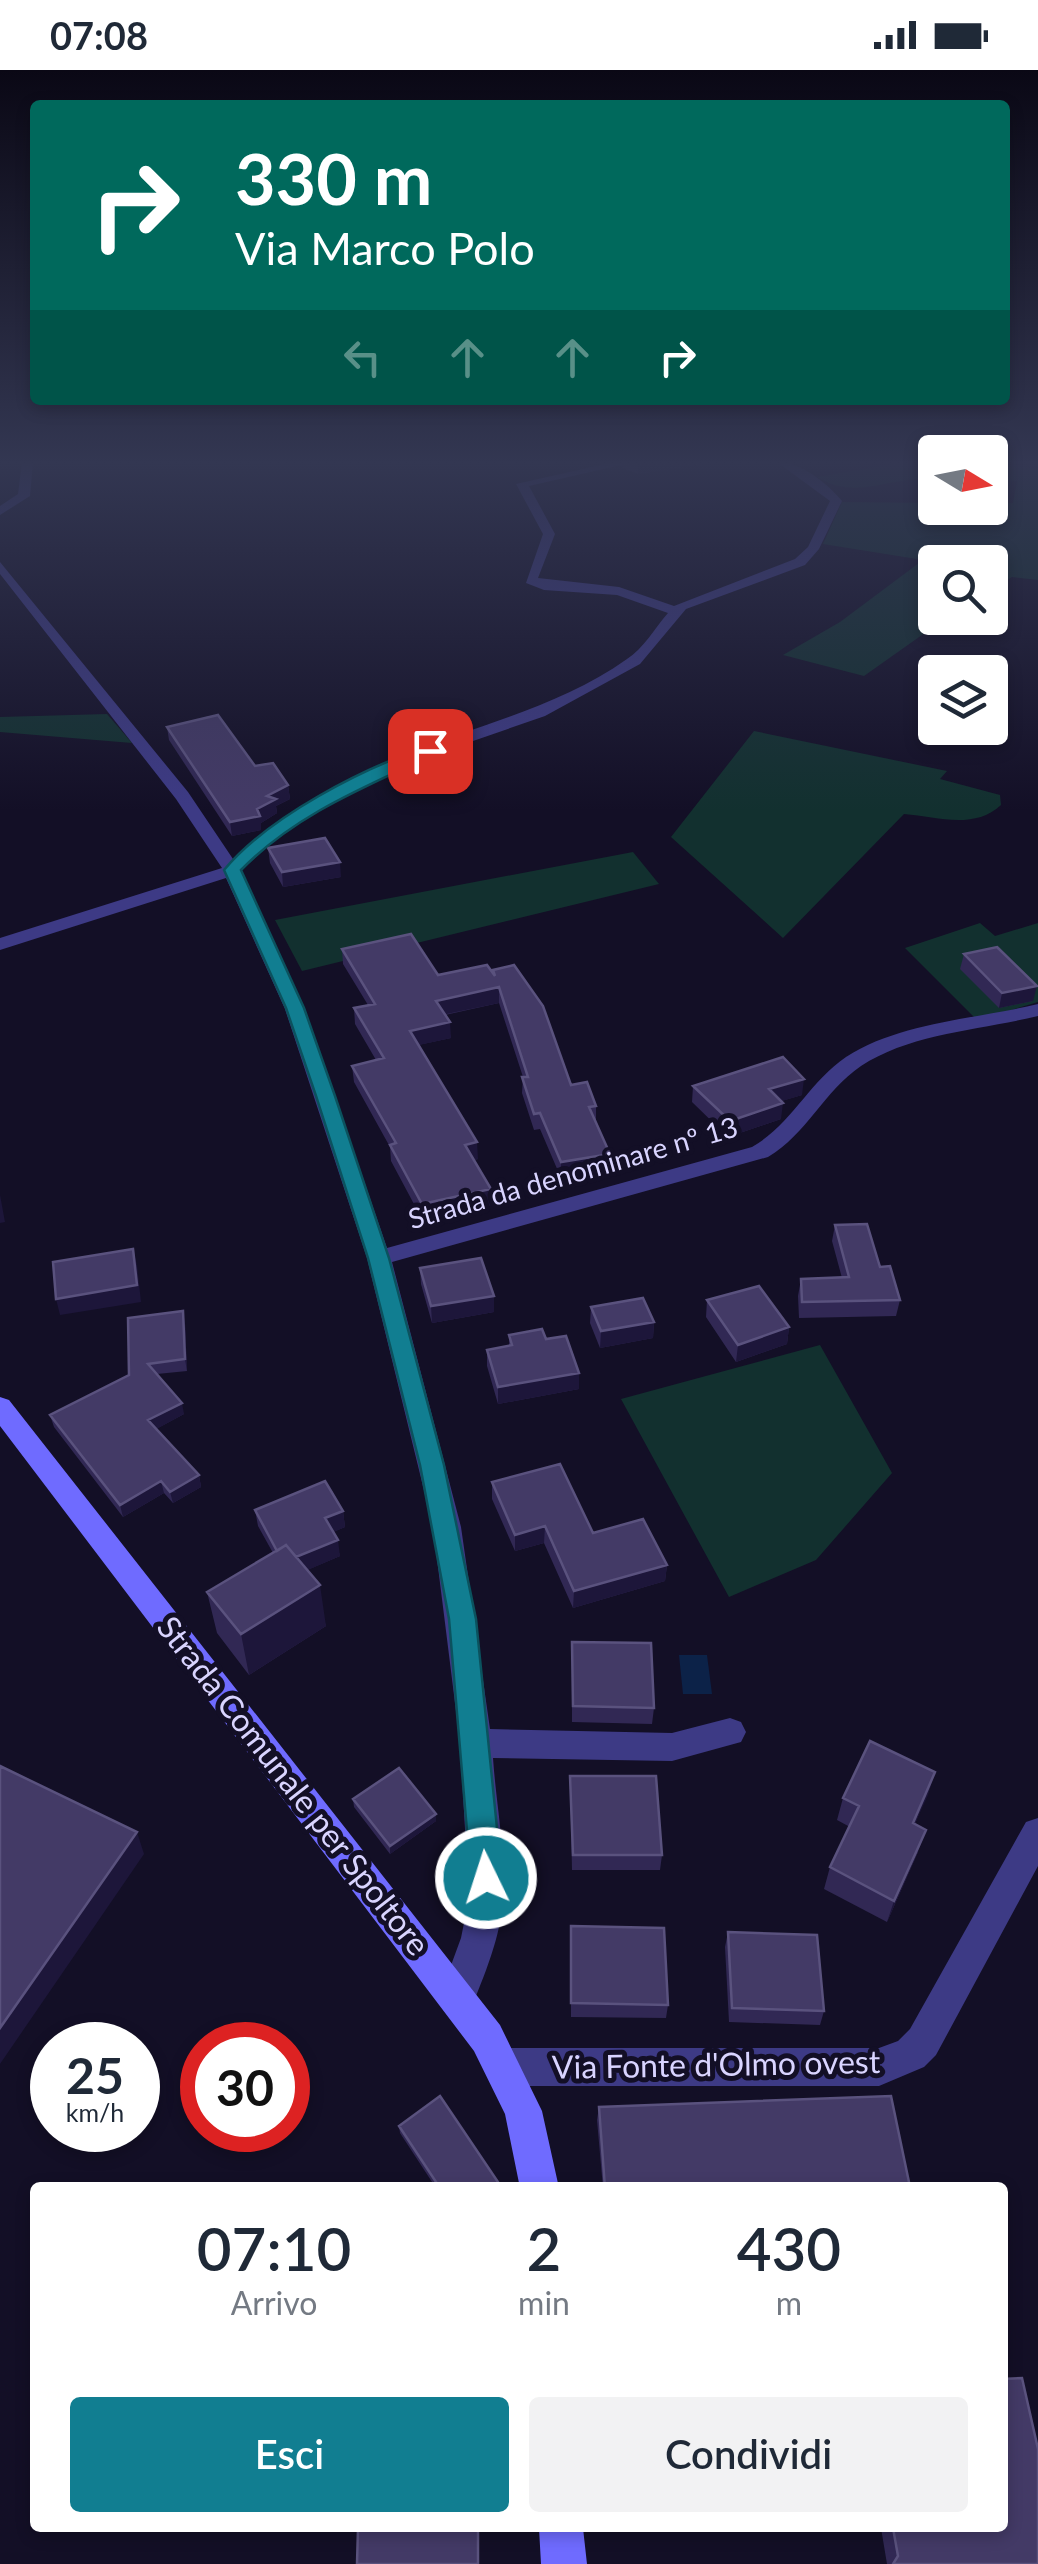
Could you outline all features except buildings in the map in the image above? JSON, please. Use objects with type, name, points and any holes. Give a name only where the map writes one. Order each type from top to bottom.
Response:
[{"type":"street","points":[[10,578],[182,796],[232,870],[295,1008],[378,1258],[454,1561],[476,1743],[486,1898],[484,1920],[457,1998]]},
{"type":"street","points":[[531,578],[544,586],[625,592],[674,611]]},
{"type":"street","points":[[0,944],[232,870],[272,832],[341,790],[415,756],[526,720],[613,674],[646,651],[674,611],[754,578]]},
{"type":"street","name":"Strada da denominare nº 13","points":[[378,1258],[760,1152],[782,1140],[834,1078],[864,1056],[1038,1010]]},
{"type":"street","name":"Strada Comunale per Spoltore","points":[[0,1407],[457,1998],[504,2068],[531,2134],[539,2182]]},
{"type":"street","points":[[476,1743],[672,1747],[730,1732]]},
{"type":"street","name":"Via Fonte d'Olmo ovest","points":[[504,2068],[879,2067],[895,2063],[923,2042],[1038,1833]]},
{"type":"street","points":[[561,2532],[564,2564]]},
{"type":"green space","points":[[898,578],[918,578],[918,635],[922,635],[864,676],[783,655],[840,622]]},
{"type":"green space","points":[[107,714],[132,743],[0,732],[0,717]]},
{"type":"green space","points":[[754,731],[947,771],[940,779],[1000,795],[1001,805],[967,820],[904,814],[783,938],[671,837]]},
{"type":"green space","points":[[633,852],[659,884],[302,971],[275,920]]},
{"type":"green space","points":[[980,923],[995,936],[1038,923],[1038,1002],[977,1020],[905,948]]},
{"type":"green space","points":[[820,1345],[892,1473],[816,1560],[729,1597],[621,1399]]},
{"type":"water","points":[[679,1655],[707,1655],[712,1694],[683,1694]]},
{"type":"route","points":[[430,751],[311,806],[263,839],[232,870],[295,1008],[325,1096],[389,1295],[432,1465],[454,1561],[462,1619],[486,1878]]}]
